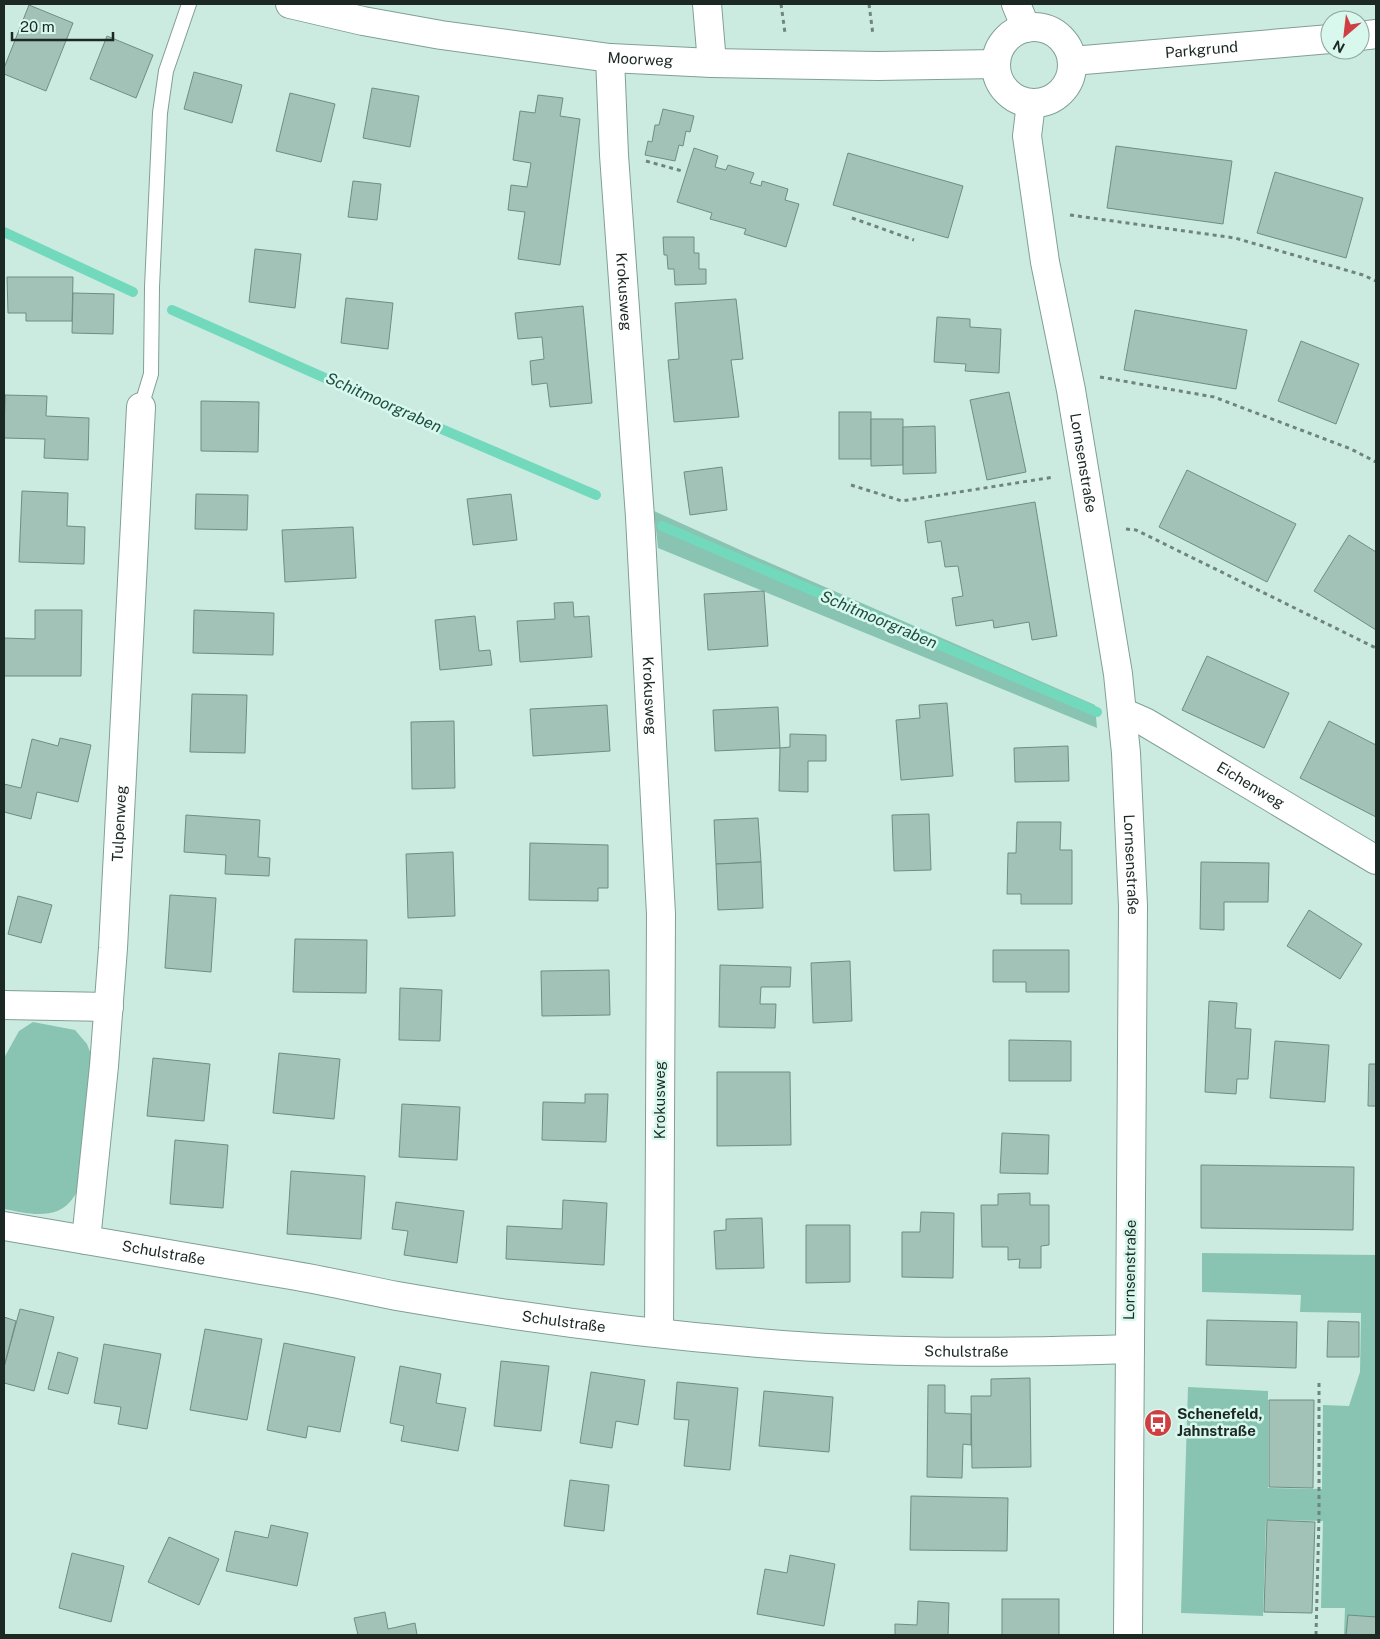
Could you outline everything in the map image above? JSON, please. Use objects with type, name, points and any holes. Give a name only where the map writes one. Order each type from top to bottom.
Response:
[{"type":"street","name":"Moorweg","points":[[290,4],[363,21],[441,35],[610,58],[712,63],[878,66],[996,64]]},
{"type":"street","points":[[707,4],[712,63]]},
{"type":"street","points":[[1021,16],[1062,38],[1069,49],[1072,61],[1072,72],[1062,92],[1053,99],[1031,103],[1015,98],[1003,86],[998,76],[996,64],[998,52],[1004,41],[1014,33],[1021,16]]},
{"type":"street","name":"Parkgrund","points":[[1072,61],[1320,40]]},
{"type":"street","name":"Krokusweg","points":[[610,58],[614,155],[640,527],[661,914],[659,1333]]},
{"type":"street","name":"Lornsenstraße","points":[[1031,103],[1027,136],[1045,262],[1079,436],[1116,664],[1130,808],[1133,906],[1128,1635]]},
{"type":"street","name":"Tulpenweg","points":[[86,1240],[114,948],[141,407]]},
{"type":"street","name":"Eichenweg","points":[[1122,712],[1145,722],[1376,860]]},
{"type":"street","points":[[6,1011],[109,1007]]},
{"type":"street","name":"Schulstraße","points":[[4,1226],[292,1275],[397,1296],[565,1322],[659,1333],[759,1343],[872,1350],[978,1352],[1130,1350]]},
{"type":"lane","points":[[141,407],[151,374],[152,287],[160,113],[166,71],[189,4]]},
{"type":"path","points":[[781,4],[786,37]]},
{"type":"path","points":[[869,4],[874,38]]},
{"type":"path","points":[[1065,214],[1235,238],[1363,275],[1376,282]]},
{"type":"path","points":[[852,218],[914,240]]},
{"type":"path","points":[[1092,376],[1214,397],[1351,449],[1376,462]]},
{"type":"path","points":[[851,486],[902,501],[1055,477]]},
{"type":"path","points":[[1118,528],[1136,530],[1376,648]]},
{"type":"path","points":[[1316,1635],[1319,1516],[1319,1383]]},
{"type":"green space","points":[[654,511],[1095,705],[1097,728],[658,548]]},
{"type":"green space","points":[[33,1022],[75,1030],[87,1044],[94,1062],[80,1180],[76,1192],[66,1206],[50,1213],[41,1214],[4,1209],[4,1058],[19,1031]]},
{"type":"green space","points":[[1202,1253],[1376,1255],[1376,1635],[1344,1635],[1345,1608],[1321,1608],[1323,1521],[1266,1520],[1263,1616],[1181,1613],[1188,1387],[1268,1391],[1268,1488],[1322,1489],[1323,1405],[1349,1406],[1360,1372],[1361,1313],[1300,1312],[1301,1295],[1202,1292]]},
{"type":"building","points":[[29,5],[73,23],[46,91],[4,74],[4,68]]},
{"type":"building","points":[[107,36],[153,55],[136,98],[90,79]]},
{"type":"building","points":[[194,72],[242,85],[232,123],[184,109]]},
{"type":"building","points":[[372,88],[419,96],[410,147],[363,138]]},
{"type":"building","points":[[290,93],[335,104],[321,162],[276,151]]},
{"type":"building","points":[[538,95],[563,98],[560,116],[580,119],[560,265],[518,259],[525,212],[508,210],[511,185],[527,187],[531,163],[513,160],[520,111],[535,113]]},
{"type":"building","points":[[663,109],[694,116],[690,132],[686,131],[683,146],[679,145],[675,161],[645,155],[648,141],[652,142],[655,125],[659,125]]},
{"type":"building","points":[[1116,146],[1232,161],[1223,224],[1107,208]]},
{"type":"building","points":[[694,148],[718,156],[715,167],[726,170],[728,165],[754,173],[750,183],[761,186],[762,181],[788,189],[785,200],[799,204],[786,247],[744,234],[746,229],[710,219],[712,213],[677,202]]},
{"type":"building","points":[[848,153],[963,186],[948,238],[833,205]]},
{"type":"building","points":[[1275,172],[1363,198],[1346,258],[1257,233]]},
{"type":"building","points":[[353,181],[381,184],[377,220],[348,217]]},
{"type":"building","points":[[663,237],[694,237],[694,253],[699,253],[699,269],[706,269],[706,284],[675,285],[674,269],[668,269],[667,255],[664,255]]},
{"type":"building","points":[[255,249],[301,254],[295,308],[249,302]]},
{"type":"building","points":[[7,277],[73,277],[72,321],[26,321],[26,313],[8,313]]},
{"type":"building","points":[[73,293],[114,294],[113,334],[72,333]]},
{"type":"building","points":[[346,298],[393,303],[388,349],[341,343]]},
{"type":"building","points":[[736,299],[743,359],[731,360],[739,417],[674,422],[668,360],[679,359],[675,303]]},
{"type":"building","points":[[583,306],[592,403],[550,407],[547,383],[532,385],[530,361],[544,359],[542,337],[518,339],[515,313]]},
{"type":"building","points":[[1135,310],[1247,330],[1236,389],[1124,370]]},
{"type":"building","points":[[937,317],[970,319],[970,327],[1001,329],[999,373],[965,371],[966,364],[934,362]]},
{"type":"building","points":[[1301,341],[1359,364],[1336,424],[1278,401]]},
{"type":"building","points":[[1009,392],[1026,472],[987,480],[970,400]]},
{"type":"building","points":[[5,395],[47,396],[46,416],[89,418],[88,460],[44,458],[45,439],[4,438]]},
{"type":"building","points":[[201,401],[259,402],[258,452],[201,451]]},
{"type":"building","points":[[839,412],[871,412],[871,459],[839,459]]},
{"type":"building","points":[[871,419],[903,419],[903,465],[871,466]]},
{"type":"building","points":[[935,426],[936,473],[903,474],[903,427]]},
{"type":"building","points":[[722,467],[727,510],[690,515],[684,472]]},
{"type":"building","points":[[1187,470],[1296,524],[1267,582],[1159,527]]},
{"type":"building","points":[[22,491],[68,493],[67,526],[85,527],[84,564],[19,562]]},
{"type":"building","points":[[196,494],[248,495],[247,530],[195,529]]},
{"type":"building","points":[[511,494],[517,540],[473,545],[467,499]]},
{"type":"building","points":[[1035,502],[1057,636],[1032,640],[1029,622],[994,628],[993,620],[956,626],[952,598],[963,596],[958,566],[945,567],[941,541],[928,543],[925,521]]},
{"type":"building","points":[[353,527],[356,578],[285,582],[282,530]]},
{"type":"building","points":[[1349,535],[1376,552],[1376,630],[1314,591]]},
{"type":"building","points":[[764,591],[768,646],[708,650],[704,594]]},
{"type":"building","points":[[573,602],[574,617],[589,616],[592,657],[520,662],[517,621],[555,619],[554,603]]},
{"type":"building","points":[[35,610],[82,610],[81,676],[4,676],[4,638],[35,639]]},
{"type":"building","points":[[194,610],[274,613],[273,655],[193,653]]},
{"type":"building","points":[[475,616],[479,651],[490,650],[492,665],[440,670],[435,620]]},
{"type":"building","points":[[1207,656],[1289,693],[1264,748],[1182,710]]},
{"type":"building","points":[[192,694],[247,695],[245,753],[190,752]]},
{"type":"building","points":[[947,703],[953,776],[901,780],[896,720],[920,718],[919,705]]},
{"type":"building","points":[[607,705],[610,751],[533,756],[530,709]]},
{"type":"building","points":[[778,707],[780,748],[715,751],[713,710]]},
{"type":"building","points":[[454,721],[455,788],[412,789],[411,722]]},
{"type":"building","points":[[1329,721],[1376,745],[1376,817],[1300,778]]},
{"type":"building","points":[[790,734],[826,735],[826,761],[808,761],[808,792],[779,791],[780,748],[790,747]]},
{"type":"building","points":[[60,738],[91,745],[78,802],[37,792],[31,819],[4,812],[4,784],[21,788],[32,739],[58,746]]},
{"type":"building","points":[[1068,746],[1069,781],[1015,782],[1014,748]]},
{"type":"building","points":[[929,814],[931,870],[894,871],[892,815]]},
{"type":"building","points":[[186,815],[260,820],[258,857],[270,858],[269,876],[225,874],[226,855],[184,852]]},
{"type":"building","points":[[758,818],[761,862],[716,864],[714,820]]},
{"type":"building","points":[[1017,822],[1061,822],[1060,850],[1072,850],[1072,904],[1021,904],[1021,894],[1007,894],[1008,853],[1016,853]]},
{"type":"building","points":[[530,843],[608,845],[608,888],[598,888],[598,901],[529,900]]},
{"type":"building","points":[[453,852],[455,916],[408,918],[406,854]]},
{"type":"building","points":[[761,862],[763,908],[718,910],[716,864]]},
{"type":"building","points":[[1201,862],[1269,863],[1268,902],[1224,902],[1224,930],[1200,929]]},
{"type":"building","points":[[170,895],[216,898],[211,972],[165,968]]},
{"type":"building","points":[[18,896],[52,905],[41,943],[8,934]]},
{"type":"building","points":[[1309,910],[1362,944],[1340,979],[1287,946]]},
{"type":"building","points":[[295,939],[367,940],[366,993],[293,992]]},
{"type":"building","points":[[993,950],[1069,950],[1069,992],[1026,992],[1026,982],[993,982]]},
{"type":"building","points":[[850,961],[852,1021],[813,1023],[811,963]]},
{"type":"building","points":[[720,965],[791,967],[790,987],[761,987],[760,1004],[776,1004],[775,1028],[719,1027]]},
{"type":"building","points":[[609,970],[610,1015],[542,1016],[541,971]]},
{"type":"building","points":[[400,988],[442,990],[440,1041],[399,1040]]},
{"type":"building","points":[[1209,1001],[1237,1003],[1235,1028],[1251,1029],[1248,1079],[1237,1079],[1236,1094],[1205,1092]]},
{"type":"building","points":[[1009,1040],[1071,1041],[1071,1081],[1009,1081]]},
{"type":"building","points":[[1275,1041],[1329,1045],[1325,1102],[1270,1098]]},
{"type":"building","points":[[279,1053],[340,1059],[334,1119],[273,1113]]},
{"type":"building","points":[[153,1058],[210,1064],[204,1121],[147,1116]]},
{"type":"building","points":[[1369,1064],[1376,1064],[1376,1106],[1368,1106]]},
{"type":"building","points":[[717,1072],[790,1072],[791,1145],[717,1146]]},
{"type":"building","points":[[585,1094],[608,1094],[606,1142],[542,1140],[543,1102],[585,1103]]},
{"type":"building","points":[[402,1104],[460,1107],[457,1160],[399,1157]]},
{"type":"building","points":[[1002,1133],[1049,1135],[1048,1174],[1000,1173]]},
{"type":"building","points":[[175,1140],[228,1145],[223,1208],[170,1204]]},
{"type":"building","points":[[1201,1165],[1354,1167],[1353,1230],[1201,1228]]},
{"type":"building","points":[[291,1171],[365,1176],[361,1239],[287,1234]]},
{"type":"building","points":[[1030,1193],[1030,1205],[1049,1205],[1049,1245],[1041,1246],[1041,1268],[1019,1268],[1020,1259],[1008,1260],[1008,1247],[982,1247],[981,1205],[998,1205],[998,1194]]},
{"type":"building","points":[[563,1200],[607,1203],[604,1265],[506,1259],[507,1226],[562,1229]]},
{"type":"building","points":[[396,1202],[464,1211],[457,1263],[404,1255],[408,1231],[392,1229]]},
{"type":"building","points":[[921,1212],[954,1213],[953,1278],[902,1277],[902,1232],[920,1232]]},
{"type":"building","points":[[762,1218],[764,1268],[716,1269],[714,1231],[726,1230],[726,1219]]},
{"type":"building","points":[[806,1225],[850,1225],[850,1282],[806,1283]]},
{"type":"building","points":[[20,1309],[54,1317],[34,1391],[4,1383],[4,1367]]},
{"type":"building","points":[[4,1317],[16,1321],[4,1367]]},
{"type":"building","points":[[1207,1320],[1297,1322],[1296,1368],[1206,1365]]},
{"type":"building","points":[[1328,1321],[1359,1322],[1359,1357],[1327,1357]]},
{"type":"building","points":[[205,1329],[262,1339],[247,1420],[190,1410]]},
{"type":"building","points":[[284,1343],[355,1357],[340,1432],[308,1426],[306,1438],[267,1430]]},
{"type":"building","points":[[104,1344],[161,1354],[147,1429],[118,1424],[121,1407],[94,1403]]},
{"type":"building","points":[[58,1352],[78,1358],[68,1394],[48,1389]]},
{"type":"building","points":[[501,1361],[549,1366],[541,1431],[494,1426]]},
{"type":"building","points":[[400,1366],[441,1374],[436,1403],[466,1408],[458,1451],[401,1441],[404,1426],[390,1423]]},
{"type":"building","points":[[591,1372],[645,1380],[638,1425],[616,1421],[612,1448],[580,1443]]},
{"type":"building","points":[[1030,1378],[1031,1467],[972,1468],[971,1396],[991,1396],[991,1379]]},
{"type":"building","points":[[677,1382],[738,1388],[730,1470],[684,1466],[689,1420],[674,1419]]},
{"type":"building","points":[[928,1385],[945,1385],[945,1413],[971,1414],[971,1445],[963,1444],[962,1478],[927,1477]]},
{"type":"building","points":[[764,1391],[833,1397],[829,1452],[759,1446]]},
{"type":"building","points":[[1269,1400],[1314,1400],[1313,1488],[1269,1487]]},
{"type":"building","points":[[570,1480],[609,1485],[604,1531],[564,1526]]},
{"type":"building","points":[[911,1496],[1008,1498],[1007,1551],[910,1550]]},
{"type":"building","points":[[1267,1520],[1315,1522],[1312,1613],[1264,1612]]},
{"type":"building","points":[[271,1525],[308,1533],[297,1586],[226,1571],[235,1531],[268,1538]]},
{"type":"building","points":[[169,1537],[219,1559],[199,1605],[148,1582]]},
{"type":"building","points":[[72,1553],[124,1566],[111,1622],[59,1608]]},
{"type":"building","points":[[790,1555],[835,1564],[824,1626],[757,1614],[765,1569],[787,1573]]},
{"type":"building","points":[[1002,1599],[1059,1599],[1059,1635],[1002,1635]]},
{"type":"building","points":[[918,1601],[949,1603],[948,1635],[895,1635],[895,1624],[917,1625]]},
{"type":"building","points":[[385,1612],[388,1629],[415,1623],[417,1635],[358,1635],[354,1618]]},
{"type":"building","points":[[1348,1615],[1376,1617],[1376,1635],[1346,1635]]},
{"type":"waterway","name":"Schitmoorgraben","points":[[4,232],[133,292]]},
{"type":"waterway","name":"Schitmoorgraben","points":[[172,310],[404,413],[596,495]]},
{"type":"waterway","name":"Schitmoorgraben","points":[[662,526],[1097,712]]},
{"type":"place","name":"Schenefeld, Jahnstraße","points":[[1158,1423]]}]
